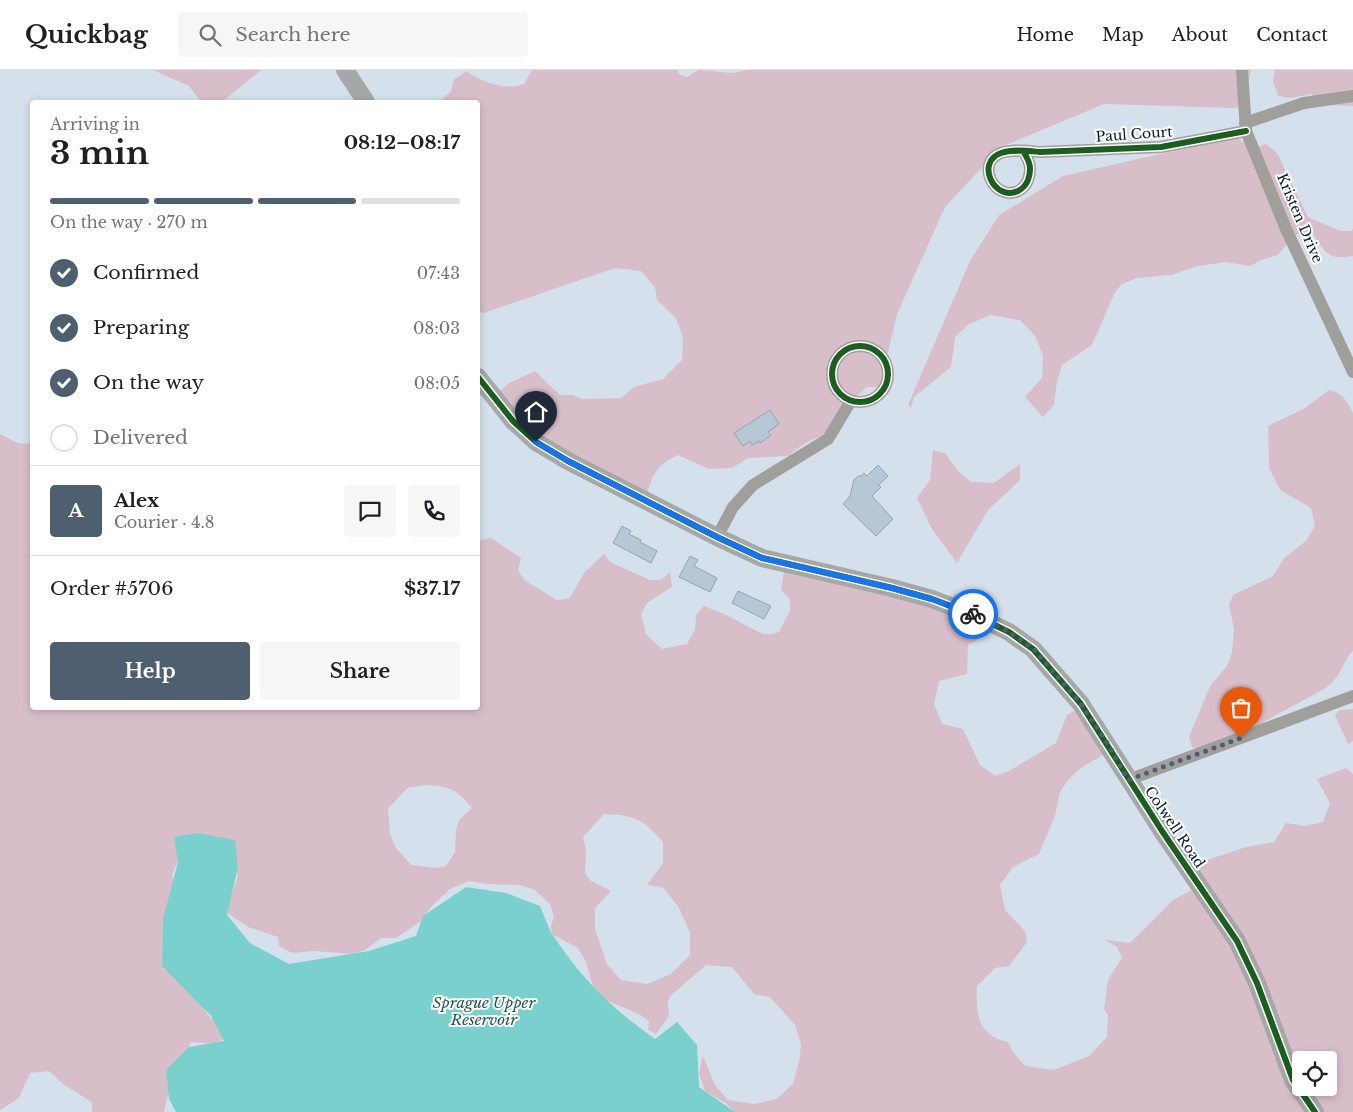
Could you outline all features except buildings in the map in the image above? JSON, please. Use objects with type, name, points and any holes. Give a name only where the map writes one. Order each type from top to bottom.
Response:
[{"type":"street","points":[[345,70],[365,100]]},
{"type":"street","name":"Kristen Drive","points":[[1242,70],[1246,127],[1286,229],[1353,372]]},
{"type":"street","name":"Paul Court","points":[[1023,151],[1161,147],[1246,127],[1304,103],[1353,96]]},
{"type":"street","points":[[868,347],[883,358],[887,366],[887,383],[883,391],[869,401],[851,401],[836,389],[832,370],[835,361],[849,348],[868,347]]},
{"type":"street","name":"Colwell Road","points":[[480,380],[513,421],[536,442],[568,461],[717,537],[762,558],[932,599],[976,616],[1009,632],[1034,649],[1081,704],[1108,744],[1128,780],[1237,941],[1257,983],[1293,1080],[1315,1112]]},
{"type":"street","points":[[717,537],[733,507],[753,485],[828,439],[851,401]]},
{"type":"street","points":[[1128,780],[1353,696]]},
{"type":"shaded area","points":[[153,70],[261,70],[224,100],[200,100],[189,86]]},
{"type":"shaded area","points":[[532,70],[677,70],[679,74],[687,77],[699,70],[732,73],[748,70],[1251,70],[1247,87],[1246,106],[1233,108],[1104,104],[1001,147],[945,207],[897,314],[880,387],[867,387],[847,405],[839,433],[812,440],[789,456],[748,458],[732,468],[709,469],[678,455],[663,464],[655,473],[645,500],[557,454],[495,395],[509,383],[535,371],[560,395],[573,395],[582,399],[621,398],[634,387],[663,379],[682,360],[683,338],[676,318],[657,300],[655,287],[641,271],[615,268],[484,313],[480,312],[480,100],[442,100],[451,91],[454,79],[466,71],[486,82],[502,86],[524,84]]},
{"type":"shaded area","points":[[1275,70],[1353,70],[1353,106],[1332,105],[1312,97],[1313,94],[1290,98],[1278,96],[1273,81]]},
{"type":"shaded area","points":[[1236,137],[1252,149],[1266,144],[1277,153],[1308,217],[1340,231],[1351,231],[1353,229],[1353,256],[1332,256],[1323,249],[1311,231],[1295,235],[1278,255],[1261,260],[1250,266],[1226,262],[1198,266],[1171,275],[1136,278],[1121,285],[1115,292],[1092,345],[1062,365],[1057,381],[1054,405],[1043,417],[1025,397],[1042,378],[1043,356],[1035,336],[1020,320],[991,315],[969,324],[955,337],[951,367],[914,397],[911,408],[908,405],[970,261],[999,215],[1063,176]]},
{"type":"shaded area","points":[[1329,390],[1338,393],[1344,398],[1353,413],[1353,651],[1337,677],[1326,688],[1265,721],[1256,730],[1200,751],[1192,747],[1189,737],[1210,686],[1227,666],[1232,653],[1234,629],[1229,605],[1233,595],[1273,576],[1284,558],[1306,541],[1315,526],[1311,508],[1280,490],[1269,468],[1268,426],[1305,408]]},
{"type":"shaded area","points":[[0,434],[19,443],[30,443],[30,710],[480,710],[480,541],[491,538],[521,558],[518,570],[524,580],[557,600],[570,598],[584,573],[604,554],[610,562],[650,580],[661,580],[670,572],[672,587],[647,603],[641,614],[646,634],[662,649],[687,644],[695,629],[696,615],[704,606],[763,634],[779,632],[790,611],[790,599],[781,590],[784,572],[946,604],[956,593],[956,606],[993,625],[982,637],[968,645],[967,674],[939,681],[934,704],[942,724],[963,729],[980,765],[995,776],[1009,771],[1056,743],[1067,715],[1083,706],[1111,750],[1081,768],[1068,780],[1060,792],[1055,815],[1039,854],[1013,867],[1000,885],[1005,910],[1025,931],[1027,942],[1009,966],[995,968],[977,986],[978,1014],[984,1029],[998,1039],[1008,1042],[1012,1051],[1025,1066],[1054,1070],[1089,1056],[1107,1037],[1108,1015],[1104,1009],[1108,980],[1122,958],[1117,947],[1105,940],[1130,943],[1173,900],[1197,887],[1187,859],[1204,861],[1246,847],[1274,842],[1286,823],[1305,826],[1323,822],[1330,803],[1317,779],[1346,768],[1353,774],[1353,1112],[734,1112],[726,1103],[705,1091],[699,1073],[703,1056],[715,1085],[728,1100],[754,1104],[777,1099],[793,1084],[800,1057],[801,1044],[795,1025],[770,997],[754,994],[732,967],[706,965],[669,997],[669,1016],[656,1034],[648,1030],[649,1021],[639,1014],[596,996],[586,962],[578,948],[552,934],[551,926],[554,917],[550,904],[535,890],[520,885],[486,884],[469,881],[450,889],[431,907],[420,922],[396,938],[381,938],[365,950],[352,954],[314,951],[292,953],[279,946],[278,937],[248,927],[228,913],[228,907],[238,876],[234,856],[185,843],[172,875],[175,890],[170,946],[163,969],[193,980],[193,993],[210,1018],[222,1026],[225,1037],[217,1044],[191,1042],[168,1094],[165,1112],[92,1112],[92,1102],[64,1085],[49,1071],[30,1073],[19,1098],[0,1110]],"holes":[[[425,785],[446,788],[457,793],[472,808],[459,820],[456,830],[455,852],[446,866],[435,868],[411,865],[396,848],[390,834],[388,809],[407,788]],[[604,814],[631,817],[643,823],[663,842],[663,863],[647,885],[662,887],[678,906],[690,933],[690,955],[671,974],[647,984],[621,980],[607,964],[595,929],[595,908],[611,891],[591,881],[585,874],[586,849],[583,837]]]},
{"type":"shaded area","points":[[933,450],[945,453],[958,471],[971,482],[994,483],[1020,464],[1020,480],[988,510],[957,563],[932,529],[917,498],[930,480]]},
{"type":"shaded area","points":[[1353,709],[1353,741],[1348,744],[1335,715],[1340,710]]},
{"type":"water","name":"Sprague Upper Reservoir","points":[[198,833],[235,840],[238,867],[227,915],[250,943],[289,964],[369,951],[416,936],[423,916],[466,887],[506,893],[540,906],[552,934],[574,965],[598,992],[639,1028],[655,1039],[677,1022],[697,1045],[699,1087],[735,1112],[176,1112],[169,1099],[166,1070],[189,1047],[224,1041],[211,1016],[162,966],[163,919],[178,862],[174,837]]},
{"type":"cycle path","points":[[1023,151],[1027,158],[1030,165],[1027,182],[1018,191],[1009,193],[1002,191],[995,186],[989,172],[989,164],[993,158],[1001,153],[1010,151],[1020,151],[1040,152],[1161,147],[1246,131]]},
{"type":"cycle path","points":[[860,346],[871,348],[880,354],[886,363],[888,374],[886,385],[880,394],[871,400],[860,402],[849,400],[840,394],[834,385],[832,374],[834,363],[840,354],[849,348],[860,346]]},
{"type":"cycle path","points":[[480,380],[513,421],[536,442],[568,461],[717,537],[762,558],[932,599],[976,616],[1009,632],[1033,649],[1081,704],[1162,831],[1237,941],[1257,983],[1293,1080],[1315,1112]]},
{"type":"way so far","points":[[973,614],[1009,632],[1034,649],[1081,704],[1108,744],[1128,780],[1241,738]]},
{"type":"route","points":[[536,442],[568,461],[762,558],[892,588],[932,599],[973,614]]}]
